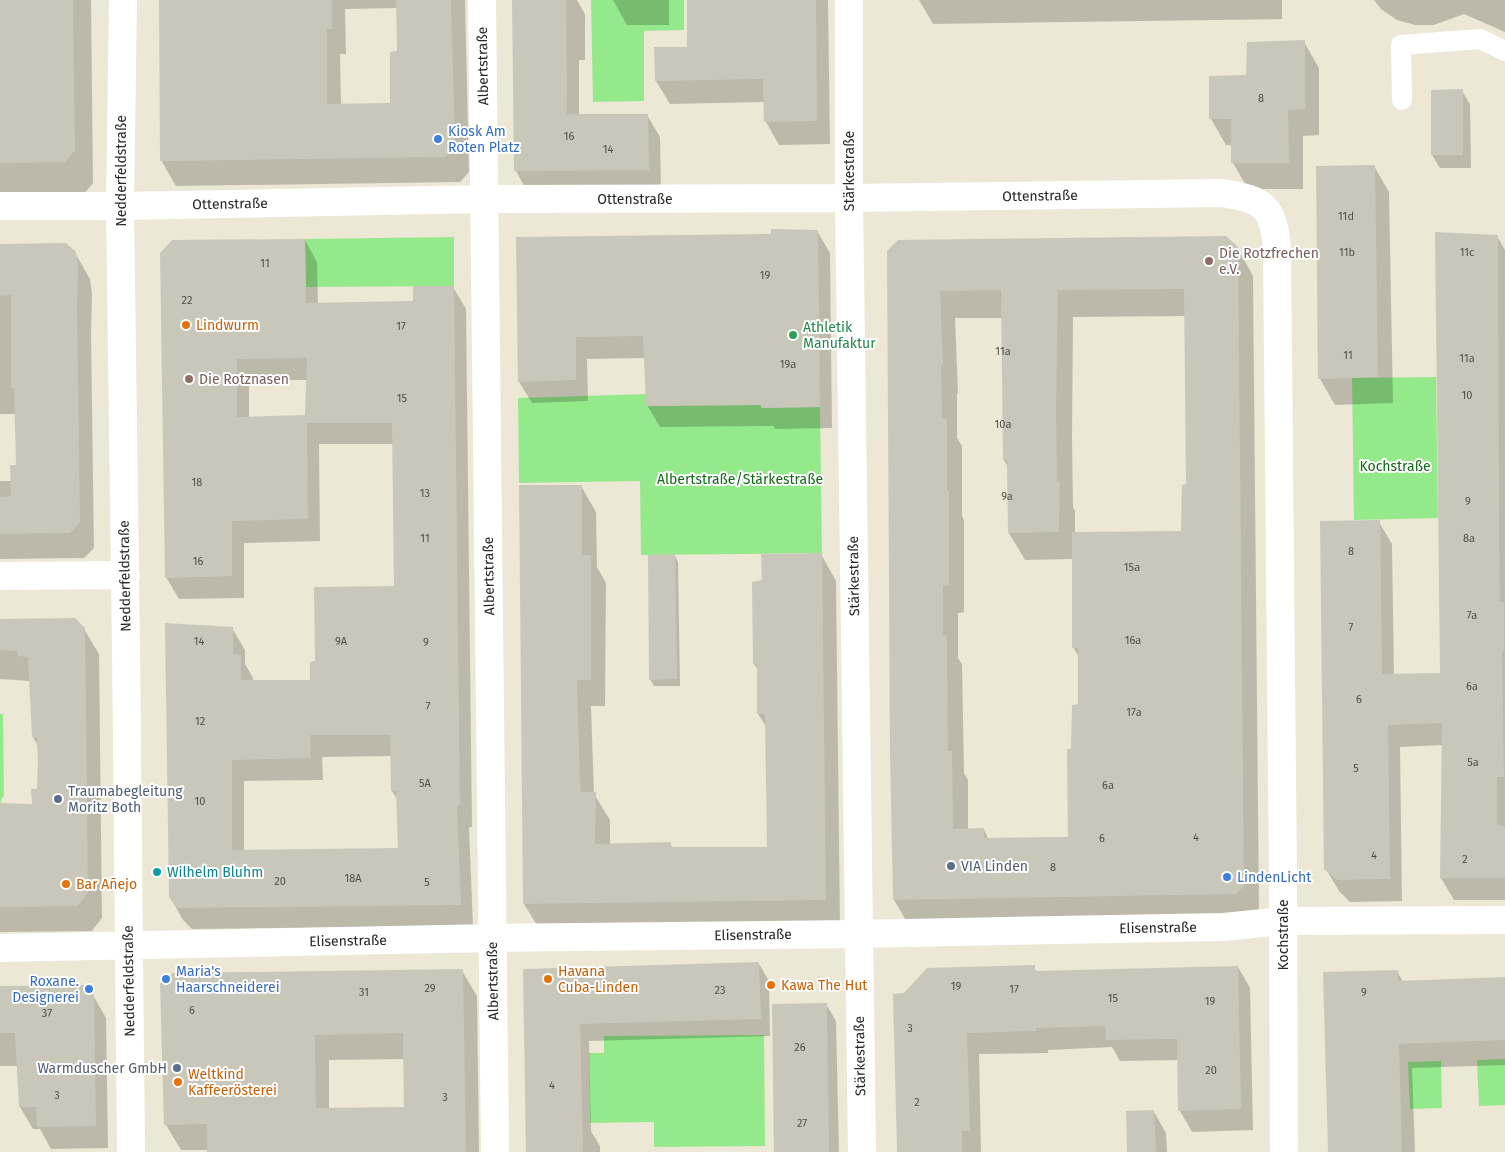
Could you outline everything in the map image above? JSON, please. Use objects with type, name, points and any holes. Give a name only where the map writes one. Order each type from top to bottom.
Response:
[{"type":"street","name":"Nedderfeldstraße","points":[[123,0],[120,206],[126,575],[131,1152]]},
{"type":"street","name":"Albertstraße","points":[[482,0],[495,1152]]},
{"type":"street","name":"Stärkestraße","points":[[849,0],[849,198],[862,1152]]},
{"type":"street","name":"Ottenstraße","points":[[0,206],[120,206],[484,199],[849,198],[1223,193],[1249,197],[1267,209]]},
{"type":"street","name":"Kochstraße","points":[[1267,209],[1275,229],[1277,251],[1284,1152]]},
{"type":"street","points":[[0,576],[126,575]]},
{"type":"street","name":"Elisenstraße","points":[[0,948],[493,938],[858,934],[1224,926],[1282,921],[1505,920]]},
{"type":"lane","points":[[1402,100],[1401,45],[1480,39],[1505,51]]},
{"type":"green space","points":[[591,0],[684,0],[684,30],[644,31],[644,101],[593,102]]},
{"type":"green space","points":[[454,237],[454,286],[306,287],[305,239]]},
{"type":"green space","name":"Kochstraße","points":[[1436,377],[1438,518],[1354,520],[1352,378]]},
{"type":"green space","name":"Albertstraße/Stärkestraße","points":[[646,394],[646,406],[761,405],[762,408],[820,407],[822,553],[641,555],[640,481],[519,483],[518,398]]},
{"type":"green space","points":[[0,714],[3,714],[4,795],[0,803]]},
{"type":"green space","points":[[764,1035],[765,1146],[654,1147],[654,1122],[590,1123],[589,1053],[604,1053],[604,1036]]},
{"type":"green space","points":[[1505,1059],[1505,1105],[1479,1106],[1477,1060]]},
{"type":"green space","points":[[1441,1061],[1442,1108],[1410,1109],[1408,1062]]},
{"type":"building","points":[[0,0],[73,0],[75,150],[65,162],[0,163]]},
{"type":"building","points":[[159,0],[332,0],[332,29],[327,29],[327,104],[390,103],[390,52],[397,51],[396,0],[451,0],[455,147],[445,157],[160,161]]},
{"type":"building","points":[[512,0],[566,0],[567,114],[648,114],[649,170],[514,171]]},
{"type":"building","points":[[687,0],[816,0],[817,121],[764,122],[763,79],[655,81],[654,47],[687,47]]},
{"type":"building","points":[[1305,40],[1305,109],[1288,110],[1289,163],[1231,163],[1231,119],[1209,119],[1209,76],[1246,75],[1247,42]]},
{"type":"building","points":[[1463,89],[1463,155],[1431,155],[1431,90]]},
{"type":"building","points":[[1375,165],[1378,377],[1318,379],[1316,166]]},
{"type":"building","points":[[771,229],[818,230],[820,407],[761,408],[761,405],[646,406],[643,336],[576,337],[576,380],[518,382],[516,237],[771,234]]},
{"type":"building","points":[[1435,232],[1498,235],[1499,520],[1500,602],[1504,602],[1504,652],[1502,652],[1504,777],[1497,777],[1497,824],[1505,827],[1505,878],[1440,878],[1442,723],[1388,725],[1390,879],[1337,880],[1324,869],[1320,521],[1380,520],[1382,674],[1440,673]]},
{"type":"building","points":[[1226,236],[1238,247],[1244,886],[1236,894],[893,900],[890,751],[887,251],[898,240]],"holes":[[[1184,289],[1186,484],[1182,485],[1181,531],[1072,532],[1072,648],[1078,648],[1078,704],[1072,705],[1071,749],[1067,749],[1068,837],[984,838],[984,828],[953,829],[952,751],[948,751],[947,635],[943,635],[943,586],[949,585],[949,491],[947,491],[947,418],[942,418],[941,365],[943,365],[940,291],[1001,290],[1003,460],[1007,460],[1008,533],[1059,532],[1060,482],[1057,482],[1056,409],[1058,290]]]},
{"type":"building","points":[[305,239],[306,303],[413,301],[413,286],[454,286],[460,805],[457,805],[461,905],[178,908],[169,897],[165,623],[233,627],[233,654],[241,655],[241,680],[310,680],[310,662],[315,661],[314,587],[394,586],[392,423],[307,423],[308,519],[232,521],[232,576],[165,578],[160,253],[172,240]],"holes":[[[307,358],[305,415],[237,417],[237,359]],[[310,735],[390,735],[391,791],[396,791],[398,848],[232,850],[232,760],[311,758]]]},
{"type":"building","points":[[66,243],[76,252],[78,267],[80,522],[70,533],[0,534],[0,497],[11,496],[10,465],[16,465],[14,388],[11,388],[11,295],[0,296],[0,244]]},
{"type":"building","points":[[519,485],[582,485],[582,555],[591,555],[591,680],[577,680],[580,782],[581,792],[596,792],[595,844],[671,842],[671,847],[767,847],[765,714],[757,714],[757,664],[753,664],[752,582],[762,580],[761,554],[822,553],[826,900],[523,904]]},
{"type":"building","points":[[675,554],[677,679],[649,680],[648,555]]},
{"type":"building","points":[[75,618],[85,628],[88,893],[78,906],[0,907],[0,803],[32,804],[31,789],[37,789],[38,762],[37,738],[32,737],[28,657],[18,656],[17,651],[0,650],[0,619]]},
{"type":"building","points":[[759,962],[761,1019],[580,1024],[583,1152],[526,1152],[523,969]]},
{"type":"building","points":[[1035,965],[1035,971],[1238,966],[1241,1109],[1178,1111],[1177,1039],[1106,1040],[1105,1026],[967,1033],[970,1131],[962,1131],[962,1152],[897,1152],[893,994],[904,993],[927,968]]},
{"type":"building","points":[[463,969],[466,1152],[207,1152],[207,1124],[164,1125],[160,983],[173,973]],"holes":[[[403,1033],[404,1107],[316,1108],[315,1035]]]},
{"type":"building","points":[[1398,970],[1398,981],[1505,977],[1505,1040],[1399,1044],[1402,1152],[1328,1152],[1323,972]]},
{"type":"building","points":[[84,985],[94,994],[96,1126],[37,1127],[36,1107],[19,1107],[15,1033],[0,1033],[0,986]]},
{"type":"building","points":[[827,1003],[829,1152],[774,1152],[772,1004]]},
{"type":"building","points":[[1154,1110],[1156,1152],[1127,1152],[1126,1111]]},
{"type":"place","name":"Kiosk Am Roten Platz","points":[[438,139]]},
{"type":"place","name":"Die Rotzfrechen e.V.","points":[[1209,261]]},
{"type":"place","name":"Lindwurm","points":[[186,325]]},
{"type":"place","name":"Athletik Manufaktur","points":[[793,335]]},
{"type":"place","name":"Die Rotznasen","points":[[189,379]]},
{"type":"place","name":"Traumabegleitung Moritz Both","points":[[58,799]]},
{"type":"place","name":"VIA Linden","points":[[951,866]]},
{"type":"place","name":"Wilhelm Bluhm","points":[[157,872]]},
{"type":"place","name":"LindenLicht","points":[[1227,877]]},
{"type":"place","name":"Bar Añejo","points":[[66,884]]},
{"type":"place","name":"Maria's Haarschneiderei","points":[[166,979]]},
{"type":"place","name":"Havana Cuba-Linden","points":[[548,979]]},
{"type":"place","name":"Kawa The Hut","points":[[771,985]]},
{"type":"place","name":"Roxane. Designerei","points":[[89,989]]},
{"type":"place","name":"Warmduscher GmbH","points":[[177,1068]]},
{"type":"place","name":"Weltkind Kaffeerösterei","points":[[178,1082]]}]
